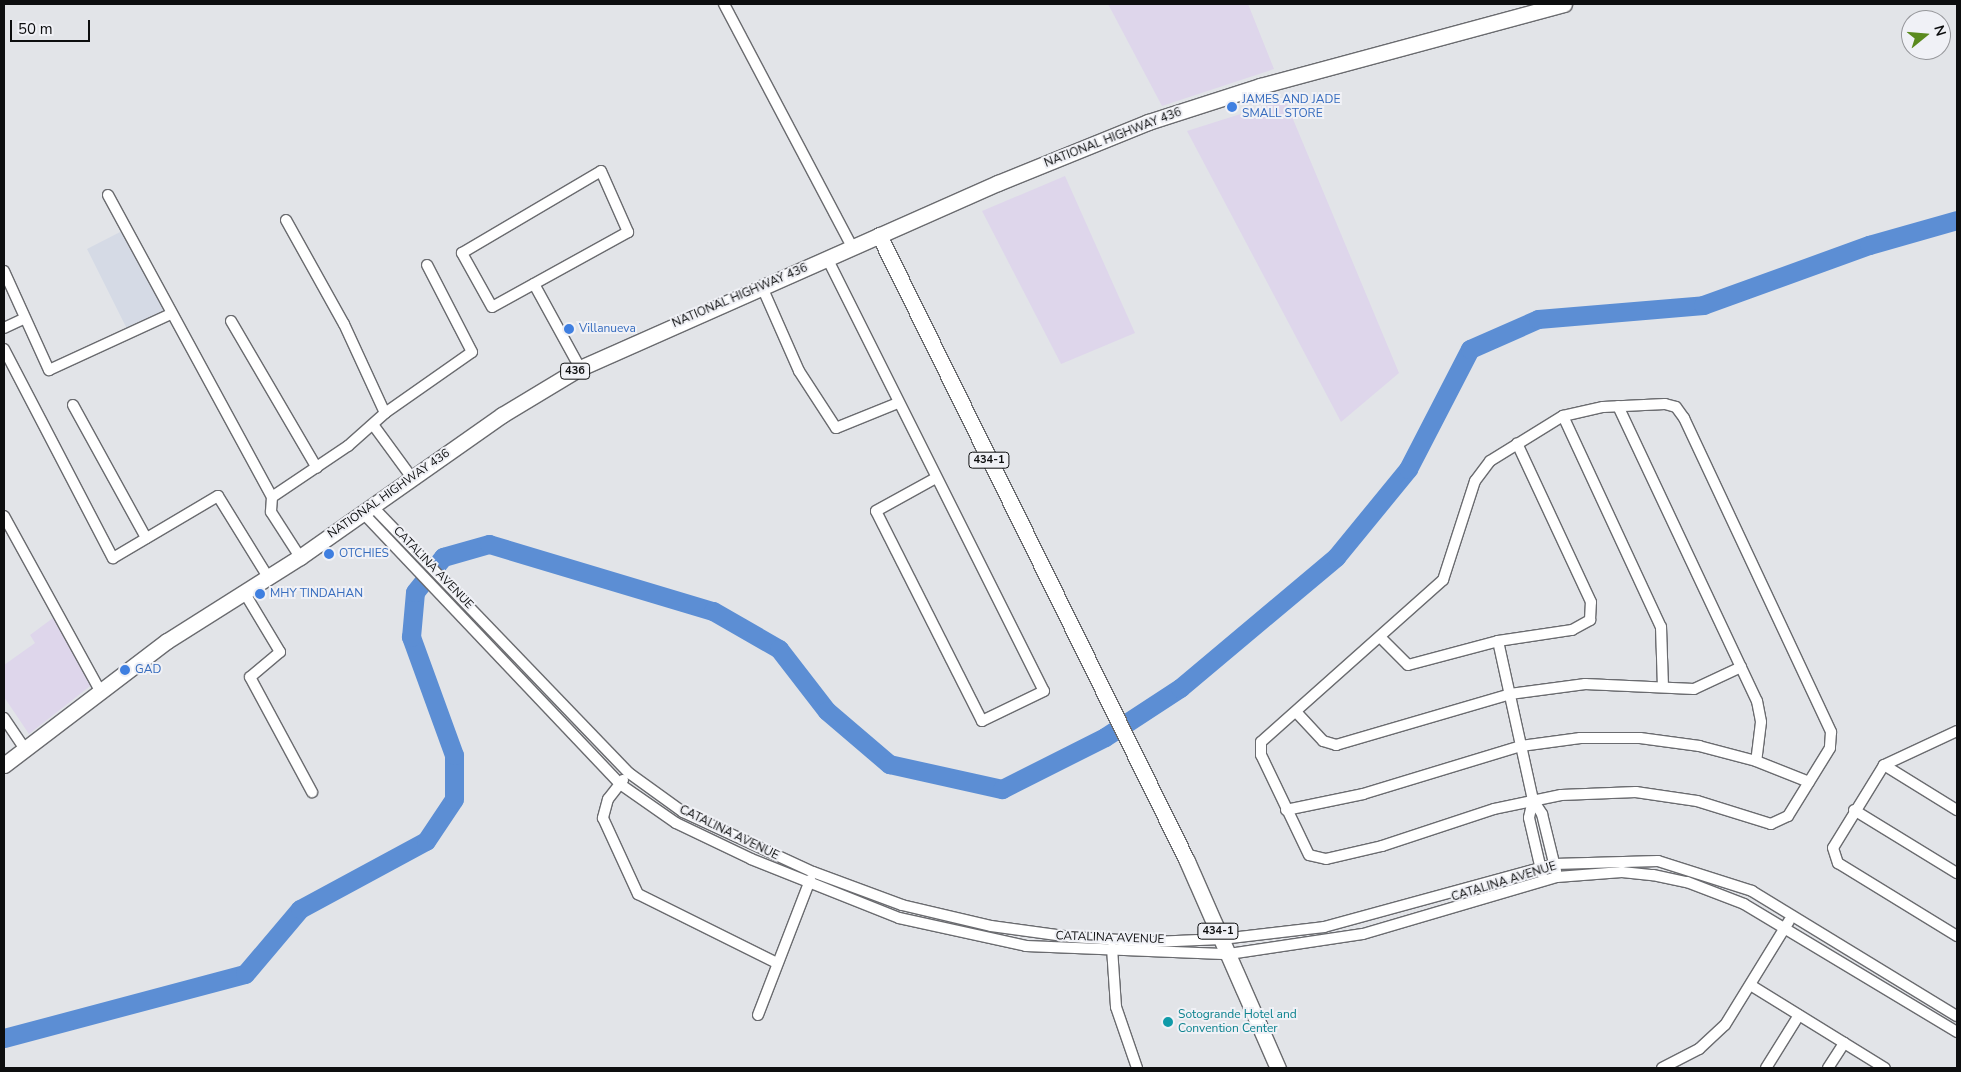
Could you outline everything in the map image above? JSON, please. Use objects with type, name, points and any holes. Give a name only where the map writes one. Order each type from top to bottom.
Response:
[{"type":"main road","name":"NATIONAL HIGHWAY 436","points":[[4,765],[99,689],[300,557],[502,415],[580,368],[879,235],[1148,122],[1260,86],[1564,4]]},
{"type":"main road","name":"434-1","points":[[879,235],[1154,795],[1222,938],[1278,1068]]},
{"type":"street","points":[[724,4],[852,247]]},
{"type":"street","points":[[601,171],[628,232],[534,284],[492,307],[462,253],[601,171]]},
{"type":"street","points":[[108,195],[272,497],[271,512],[300,557]]},
{"type":"street","points":[[286,220],[344,324],[385,413]]},
{"type":"street","points":[[827,258],[1044,691],[982,721],[876,511],[936,478]]},
{"type":"street","points":[[272,497],[317,468],[374,426],[385,413],[472,352],[428,265]]},
{"type":"street","points":[[4,271],[49,370],[171,314]]},
{"type":"street","points":[[534,284],[580,368]]},
{"type":"street","points":[[762,286],[799,372],[836,428],[898,403]]},
{"type":"street","points":[[4,328],[25,318]]},
{"type":"street","points":[[231,321],[317,468]]},
{"type":"street","points":[[4,349],[113,558],[218,496],[268,577]]},
{"type":"street","points":[[1665,404],[1676,407],[1684,418],[1829,725],[1831,744],[1788,816],[1771,824],[1698,801],[1636,792],[1533,800],[1319,860],[1305,851],[1259,746],[1298,714],[1443,580],[1475,480],[1490,461],[1563,416],[1618,406],[1665,404]]},
{"type":"street","points":[[73,405],[146,538]]},
{"type":"street","points":[[1618,406],[1741,668],[1760,713],[1756,760]]},
{"type":"street","points":[[1563,416],[1661,627],[1663,686]]},
{"type":"street","points":[[374,426],[412,478]]},
{"type":"street","points":[[1382,638],[1408,665],[1498,641],[1580,628],[1593,612],[1517,443]]},
{"type":"street","name":"CATALINA AVENUE","points":[[368,509],[396,531],[454,600],[620,784],[676,823],[809,885],[899,918],[987,940],[1110,952],[1228,954],[1362,934],[1557,876],[1622,872],[1686,882],[1786,926],[1954,1029]]},
{"type":"street","name":"CATALINA AVENUE","points":[[368,509],[388,539],[454,600],[629,773],[683,812],[813,872],[950,918],[1029,933],[1117,941],[1222,938],[1324,926],[1554,864],[1585,860],[1658,861],[1724,878],[1793,914],[1957,1016]]},
{"type":"street","points":[[4,516],[99,689]]},
{"type":"street","points":[[244,592],[280,652],[250,678],[312,792]]},
{"type":"street","points":[[1498,641],[1533,800],[1542,814],[1557,876]]},
{"type":"street","points":[[1298,714],[1324,741],[1336,745],[1510,694],[1585,684],[1663,686],[1694,689],[1741,668]]},
{"type":"street","points":[[4,718],[24,748]]},
{"type":"street","points":[[1957,731],[1884,764],[1834,842],[1838,862],[1957,936]]},
{"type":"street","points":[[1286,810],[1363,794],[1521,746],[1580,738],[1640,738],[1756,760],[1809,782]]},
{"type":"street","points":[[1884,764],[1957,810]]},
{"type":"street","points":[[629,773],[608,799],[603,818],[638,894],[777,963]]},
{"type":"street","points":[[1533,800],[1529,818],[1544,881]]},
{"type":"street","points":[[1854,810],[1957,873]]},
{"type":"street","points":[[758,1015],[813,872]]},
{"type":"street","points":[[1662,1068],[1719,1032],[1752,986],[1793,914]]},
{"type":"street","points":[[1117,941],[1110,952],[1120,1023],[1136,1068]]},
{"type":"street","points":[[1752,986],[1885,1068]]},
{"type":"street","points":[[1766,1068],[1799,1015]]},
{"type":"street","points":[[1954,1029],[1957,1016]]},
{"type":"street","points":[[1828,1068],[1844,1043]]},
{"type":"shaded area","points":[[1108,4],[1248,4],[1274,69],[1162,106]]},
{"type":"shaded area","points":[[1285,100],[1399,373],[1341,422],[1187,131]]},
{"type":"shaded area","points":[[1065,176],[1135,333],[1061,364],[982,211]]},
{"type":"shaded area","points":[[124,230],[166,313],[128,331],[87,249]]},
{"type":"shaded area","points":[[53,618],[94,683],[29,734],[4,697],[4,665],[35,643],[30,635]]},
{"type":"waterway","points":[[4,1038],[245,974],[300,909],[426,841],[454,799],[454,755],[411,637],[415,592],[443,557],[489,544],[713,611],[779,649],[827,711],[889,764],[1002,789],[1105,737],[1180,688],[1336,557],[1408,469],[1470,349],[1538,319],[1703,305],[1869,245],[1957,220]]},
{"type":"place","name":"JAMES AND JADE SMALL STORE","points":[[1232,107]]},
{"type":"place","name":"Villanueva","points":[[569,329]]},
{"type":"place","name":"OTCHIES","points":[[329,554]]},
{"type":"place","name":"MHY TINDAHAN","points":[[260,594]]},
{"type":"place","name":"GAD","points":[[125,670]]},
{"type":"place","name":"Sotogrande Hotel and Convention Center","points":[[1168,1022]]}]
